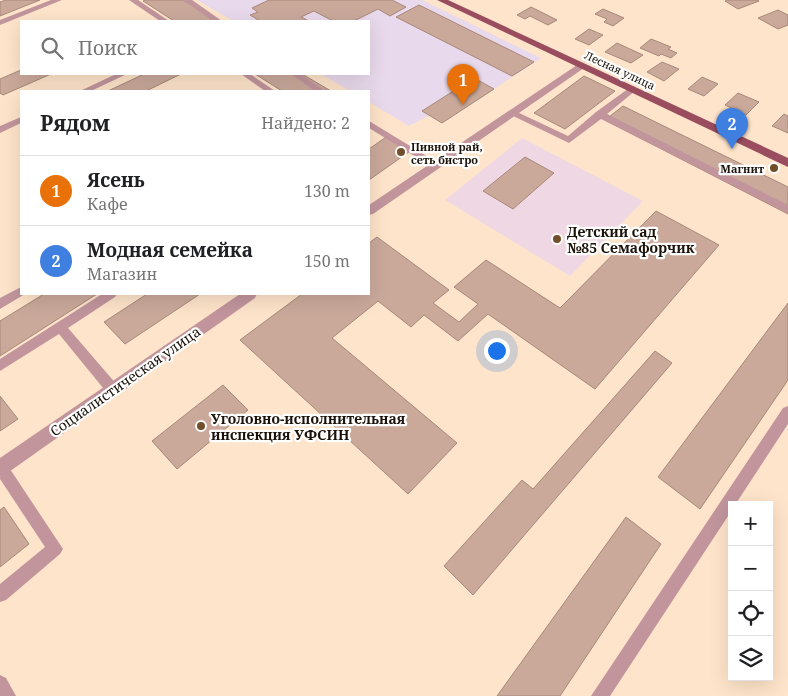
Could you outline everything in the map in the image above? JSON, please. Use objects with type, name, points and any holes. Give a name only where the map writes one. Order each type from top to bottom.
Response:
[{"type":"main road","name":"Лесная улица","points":[[441,0],[788,163]]},
{"type":"street","points":[[370,210],[580,66]]},
{"type":"street","name":"Социалистическая улица","points":[[0,468],[249,295]]},
{"type":"lane","points":[[0,23],[58,0]]},
{"type":"lane","points":[[132,0],[163,20]]},
{"type":"lane","points":[[187,0],[217,20]]},
{"type":"lane","points":[[86,90],[121,75]]},
{"type":"lane","points":[[247,75],[269,90]]},
{"type":"lane","points":[[297,75],[319,90]]},
{"type":"lane","points":[[512,113],[568,140],[632,89]]},
{"type":"lane","points":[[599,114],[788,209]]},
{"type":"lane","points":[[0,130],[20,120]]},
{"type":"lane","points":[[370,125],[434,165]]},
{"type":"lane","points":[[0,304],[20,292]]},
{"type":"lane","points":[[0,366],[109,295]]},
{"type":"lane","points":[[60,327],[113,390]]},
{"type":"lane","points":[[600,696],[788,412]]},
{"type":"lane","points":[[0,468],[55,549],[0,594]]},
{"type":"lane","points":[[0,684],[7,696]]},
{"type":"shaded area","points":[[197,0],[422,0],[541,58],[494,89],[474,78],[422,111],[430,115],[409,126],[370,103],[370,90],[348,90],[323,75],[370,75],[370,20],[231,20]]},
{"type":"shaded area","name":"Детский сад №85 Семафорчик","points":[[522,138],[643,201],[570,276],[445,200]]},
{"type":"building","points":[[6,0],[40,0],[0,16],[0,2]]},
{"type":"building","points":[[183,0],[215,20],[172,20],[143,1]]},
{"type":"building","points":[[269,0],[392,0],[406,7],[390,16],[378,9],[356,20],[331,20],[314,11],[301,17],[307,20],[258,20],[250,15],[258,12],[252,8]]},
{"type":"building","points":[[725,1],[759,1],[738,9]]},
{"type":"building","points":[[419,5],[534,62],[512,76],[396,17]]},
{"type":"building","points":[[531,7],[557,20],[548,25],[530,16],[525,19],[517,15]]},
{"type":"building","points":[[603,9],[624,18],[613,26],[604,22],[607,19],[595,14]]},
{"type":"building","points":[[778,10],[788,15],[788,25],[778,29],[758,18]]},
{"type":"building","points":[[589,29],[603,35],[589,45],[575,39]]},
{"type":"building","points":[[651,39],[671,47],[668,49],[677,53],[671,58],[661,54],[659,56],[640,48]]},
{"type":"building","points":[[617,43],[643,55],[631,63],[605,52]]},
{"type":"building","points":[[662,62],[679,69],[664,81],[647,72]]},
{"type":"building","points":[[20,70],[20,75],[49,75],[3,95],[0,93],[0,79]]},
{"type":"building","points":[[142,75],[179,75],[148,90],[110,90]]},
{"type":"building","points":[[257,75],[304,75],[329,90],[280,90]]},
{"type":"building","points":[[584,76],[615,91],[565,129],[534,113]]},
{"type":"building","points":[[702,77],[718,84],[704,96],[688,89]]},
{"type":"building","points":[[474,78],[494,89],[442,123],[422,111]]},
{"type":"building","points":[[738,93],[759,102],[746,115],[725,105]]},
{"type":"building","points":[[623,106],[788,187],[788,214],[605,120]]},
{"type":"building","points":[[784,114],[788,116],[788,133],[772,126]]},
{"type":"building","points":[[389,135],[413,149],[370,179],[370,148]]},
{"type":"building","points":[[525,157],[554,173],[513,209],[483,191]]},
{"type":"building","points":[[656,211],[719,245],[595,389],[488,314],[458,341],[424,315],[411,327],[378,301],[332,338],[457,443],[408,494],[240,340],[301,295],[370,295],[370,242],[377,237],[449,290],[433,303],[459,322],[478,304],[454,287],[486,260],[560,308]]},
{"type":"building","points":[[42,295],[95,295],[0,356],[0,321]]},
{"type":"building","points":[[145,295],[198,295],[125,344],[104,322]]},
{"type":"building","points":[[788,303],[788,380],[700,509],[658,477]]},
{"type":"building","points":[[655,351],[672,363],[473,595],[444,566],[522,480],[533,489]]},
{"type":"building","name":"Уголовно-исполнительная инспекция УФСИН","points":[[223,385],[248,410],[177,469],[152,441]]},
{"type":"building","points":[[0,396],[18,419],[0,431]]},
{"type":"building","points":[[4,507],[29,544],[0,567],[0,510]]},
{"type":"building","points":[[626,517],[661,544],[560,696],[497,696]]},
{"type":"place","name":"Ясень","points":[[463,105]]},
{"type":"place","name":"Модная семейка","points":[[732,149]]},
{"type":"place","name":"Пивной рай, сеть бистро","points":[[401,152]]},
{"type":"place","name":"Магнит","points":[[774,168]]},
{"type":"place","name":"Детский сад №85 Семафорчик","points":[[557,239]]},
{"type":"place","name":"Уголовно-исполнительная инспекция УФСИН","points":[[201,426]]}]
